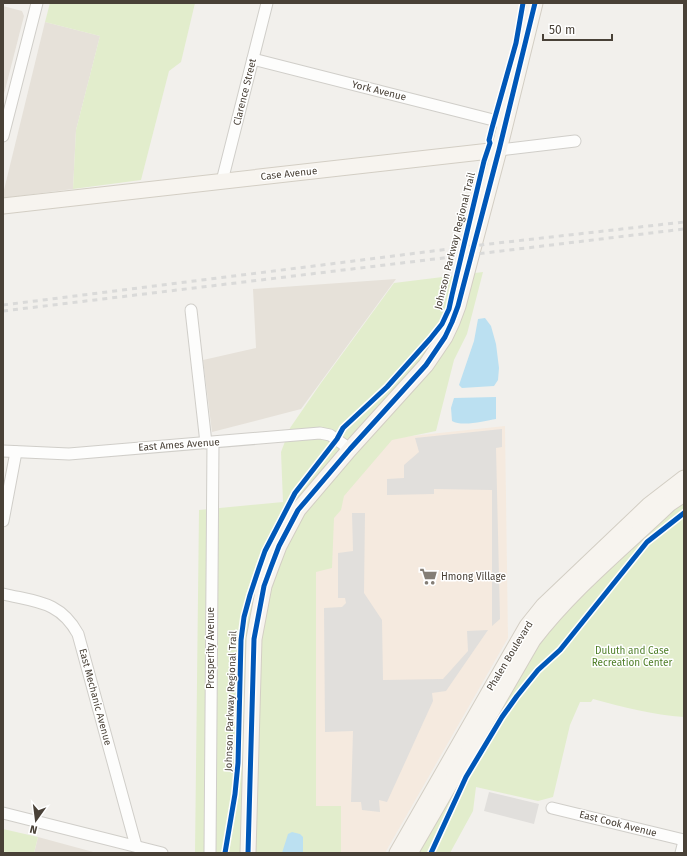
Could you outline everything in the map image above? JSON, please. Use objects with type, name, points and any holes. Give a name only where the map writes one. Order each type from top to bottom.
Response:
[{"type":"street","points":[[3,136],[36,3]]},
{"type":"street","name":"Clarence Street","points":[[222,181],[267,3]]},
{"type":"street","points":[[248,853],[254,639],[264,586],[279,546],[298,510],[350,449],[426,365],[436,352],[452,322],[499,150],[535,3]]},
{"type":"street","name":"York Avenue","points":[[253,59],[506,123]]},
{"type":"street","name":"Case Avenue","points":[[3,206],[575,141]]},
{"type":"street","name":"Prosperity Avenue","points":[[192,310],[209,443],[210,853]]},
{"type":"street","name":"East Ames Avenue","points":[[3,451],[69,454],[320,433],[330,435],[350,449]]},
{"type":"street","points":[[3,521],[16,452]]},
{"type":"street","name":"Phalen Boulevard","points":[[397,853],[527,626],[543,606],[648,505],[684,478]]},
{"type":"street","name":"Phalen Boulevard","points":[[410,853],[537,635],[549,619],[579,588],[669,504],[684,494]]},
{"type":"street","name":"East Mechanic Avenue","points":[[3,594],[43,603],[55,608],[66,616],[78,634],[136,846]]},
{"type":"street","name":"East Cook Avenue","points":[[552,808],[684,840]]},
{"type":"street","points":[[3,813],[162,853]]},
{"type":"street","points":[[681,853],[684,840]]},
{"type":"shaded area","points":[[3,6],[22,11],[24,16],[3,98]]},
{"type":"shaded area","points":[[45,22],[100,36],[76,130],[73,189],[3,198],[3,194]]},
{"type":"shaded area","points":[[396,279],[301,409],[212,432],[203,360],[256,348],[253,289]]},
{"type":"shaded area","points":[[505,426],[508,638],[385,853],[260,853],[270,607],[374,440]]},
{"type":"shaded area","points":[[502,429],[502,447],[496,448],[500,619],[492,626],[492,490],[434,489],[434,494],[387,495],[387,479],[404,478],[404,465],[419,452],[415,438]]},
{"type":"shaded area","points":[[352,513],[365,513],[364,593],[382,620],[383,680],[443,679],[468,651],[467,631],[488,630],[446,691],[432,693],[433,701],[387,802],[379,800],[380,812],[362,810],[361,802],[351,802],[353,731],[325,732],[324,608],[342,607],[346,603],[345,598],[338,598],[338,553],[353,551]]},
{"type":"shaded area","points":[[489,792],[539,804],[534,824],[484,811]]},
{"type":"shaded area","points":[[38,837],[97,853],[34,853]]},
{"type":"green space","points":[[50,3],[195,3],[181,62],[169,71],[141,180],[73,189],[76,130],[100,36],[45,22]]},
{"type":"green space","points":[[483,272],[467,334],[454,360],[436,431],[392,440],[344,496],[341,510],[334,518],[332,568],[316,572],[316,806],[341,806],[341,853],[195,853],[199,510],[283,502],[281,452],[290,428],[394,283]]},
{"type":"green space","name":"Duluth and Case Recreation Center","points":[[684,502],[684,717],[649,713],[593,699],[591,702],[580,702],[570,725],[553,797],[538,801],[476,787],[473,811],[450,853],[418,853],[539,641],[566,610],[670,512]]},
{"type":"green space","points":[[3,829],[38,837],[34,853],[3,853]]},
{"type":"water","points":[[485,318],[491,326],[496,344],[499,368],[498,380],[494,386],[462,388],[459,385],[474,341],[478,319]]},
{"type":"water","points":[[496,397],[496,419],[467,424],[452,421],[451,408],[454,398]]},
{"type":"water","points":[[292,832],[300,834],[303,837],[303,853],[282,853],[288,834]]},
{"type":"railway","points":[[3,305],[489,244],[684,222]]},
{"type":"railway","points":[[3,311],[684,229]]},
{"type":"cycle path","name":"Johnson Parkway Regional Trail","points":[[225,853],[235,794],[238,763],[241,640],[244,617],[259,568],[265,551],[295,493],[337,439],[343,428],[387,387],[442,324],[449,309],[484,161],[490,143],[489,140],[492,128],[516,43],[523,3]]},
{"type":"cycle path","points":[[248,853],[254,639],[264,586],[279,546],[298,510],[350,449],[426,365],[445,337],[452,322],[458,306],[499,150],[535,3]]},
{"type":"cycle path","points":[[431,853],[466,777],[502,717],[517,696],[538,670],[560,650],[647,542],[684,513]]},
{"type":"place","name":"Hmong Village","points":[[428,577]]}]
